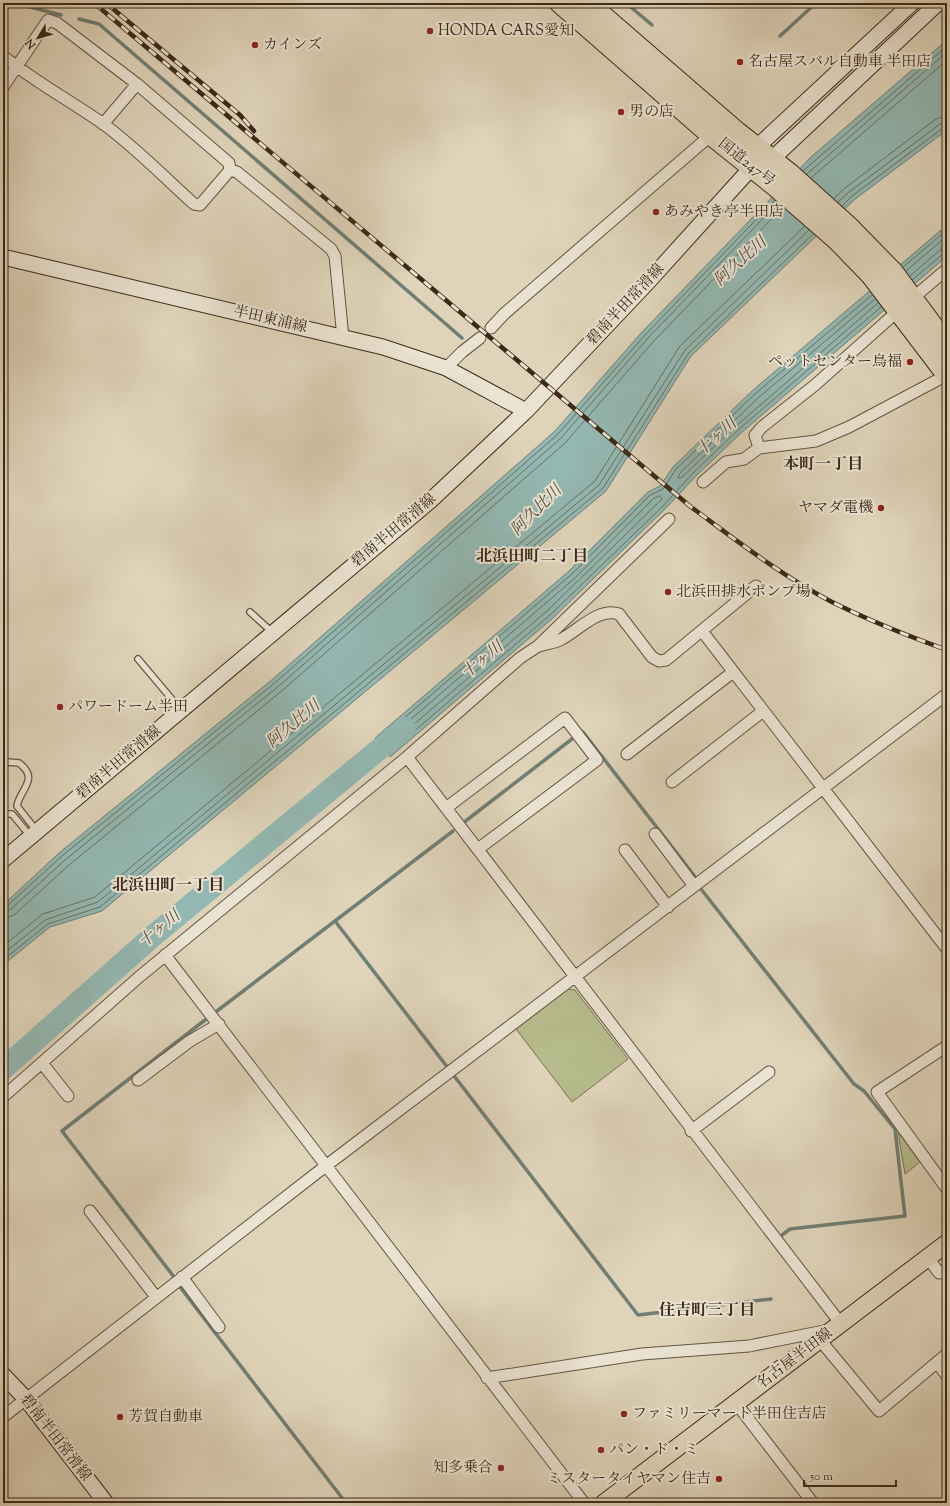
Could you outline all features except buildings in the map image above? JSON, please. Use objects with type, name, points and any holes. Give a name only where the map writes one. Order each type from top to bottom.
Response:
[{"type":"highway","name":"国道247号","points":[[560,3],[711,135],[752,167],[782,180]]},
{"type":"highway","name":"国道247号","points":[[588,3],[731,127],[764,153],[782,180],[837,240],[874,265],[904,302],[947,345]]},
{"type":"highway","name":"国道247号","points":[[904,302],[947,375]]},
{"type":"main road","points":[[764,153],[837,72],[849,54],[896,18],[912,3]]},
{"type":"main road","points":[[764,153],[938,3]]},
{"type":"main road","name":"碧南半田常滑線","points":[[3,860],[430,501],[526,411],[641,289],[764,153]]},
{"type":"main road","name":"半田東浦線","points":[[3,256],[384,347],[446,368],[526,411]]},
{"type":"main road","name":"名古屋半田線","points":[[604,1503],[947,1243]]},
{"type":"main road","name":"碧南半田常滑線","points":[[3,1375],[26,1399],[106,1503]]},
{"type":"street","points":[[3,56],[16,67],[103,124],[194,204],[200,205],[230,170],[229,163],[137,84],[92,48],[57,23],[48,20],[16,67],[3,87]]},
{"type":"street","points":[[103,124],[137,84]]},
{"type":"street","points":[[491,328],[510,309],[711,135]]},
{"type":"street","points":[[230,170],[237,172],[331,250],[335,256],[343,338]]},
{"type":"street","points":[[759,448],[755,435],[762,427],[815,385],[904,302],[947,269]]},
{"type":"street","points":[[446,368],[462,352],[480,338]]},
{"type":"street","points":[[703,482],[726,462],[744,458],[759,448],[816,441],[849,427],[947,375]]},
{"type":"street","points":[[3,1096],[165,955],[407,757],[520,658],[538,646],[669,519]]},
{"type":"street","points":[[538,646],[559,641],[603,612],[612,612],[619,614],[652,657],[659,661],[666,660],[756,586]]},
{"type":"street","points":[[702,631],[822,789],[947,949]]},
{"type":"street","points":[[627,754],[733,672]]},
{"type":"street","points":[[3,1417],[327,1165],[947,694]]},
{"type":"street","points":[[672,782],[763,711]]},
{"type":"street","points":[[446,808],[565,718],[597,760],[478,849]]},
{"type":"street","points":[[407,757],[691,1131],[837,1327],[749,1346],[642,1354],[487,1378]]},
{"type":"street","points":[[655,834],[694,886]]},
{"type":"street","points":[[625,850],[668,907]]},
{"type":"street","points":[[165,955],[584,1503]]},
{"type":"street","points":[[138,1080],[190,1041],[219,1024]]},
{"type":"street","points":[[945,1051],[877,1092],[947,1189]]},
{"type":"street","points":[[42,1063],[68,1096]]},
{"type":"street","points":[[691,1131],[769,1072]]},
{"type":"street","points":[[90,1211],[156,1297]]},
{"type":"street","points":[[928,1258],[939,1273],[947,1270]]},
{"type":"street","points":[[182,1277],[219,1327]]},
{"type":"street","points":[[820,1340],[879,1411],[947,1354]]},
{"type":"street","points":[[937,1362],[947,1376]]},
{"type":"street","points":[[736,1403],[813,1503]]},
{"type":"lane","points":[[250,612],[273,634]]},
{"type":"lane","points":[[138,658],[181,711]]},
{"type":"lane","points":[[3,766],[8,762],[19,763],[28,773],[29,779],[27,786],[18,798],[17,806],[34,834]]},
{"type":"lane","points":[[3,816],[6,814],[12,814],[34,834]]},
{"type":"green space","points":[[568,989],[575,990],[628,1059],[572,1102],[516,1029]]},
{"type":"green space","points":[[898,1132],[920,1162],[905,1174]]},
{"type":"water","name":"阿久比川","points":[[947,40],[947,130],[854,200],[691,356],[606,491],[102,911],[50,927],[3,965],[3,905],[59,853],[274,678],[555,431],[642,332],[811,157]]},
{"type":"water","points":[[947,225],[947,256],[741,433],[553,618],[390,757],[375,738],[569,571],[648,492],[660,486],[673,467],[752,391]]},
{"type":"waterway","points":[[15,3],[61,15]]},
{"type":"waterway","points":[[626,3],[652,25]]},
{"type":"waterway","points":[[780,36],[816,3]]},
{"type":"waterway","points":[[79,19],[99,24],[462,338]]},
{"type":"waterway","name":"十ヶ川","points":[[3,1069],[153,936],[405,728]]},
{"type":"waterway","points":[[583,732],[696,878],[694,880]]},
{"type":"waterway","points":[[463,823],[572,739]]},
{"type":"waterway","points":[[217,1011],[453,831]]},
{"type":"waterway","points":[[701,889],[854,1084],[864,1091],[895,1129],[905,1216],[790,1229],[782,1235]]},
{"type":"waterway","points":[[335,921],[638,1315],[771,1299]]},
{"type":"waterway","points":[[174,1277],[62,1131],[205,1020]]},
{"type":"waterway","points":[[180,1287],[346,1503]]},
{"type":"railway","points":[[94,3],[691,507],[760,557],[813,592],[875,622],[947,650]]},
{"type":"railway","points":[[106,3],[240,115],[254,131]]},
{"type":"place","name":"HONDA CARS愛知","points":[[430,31]]},
{"type":"place","name":"カインズ","points":[[255,45]]},
{"type":"place","name":"名古屋スバル自動車 半田店","points":[[740,62]]},
{"type":"place","name":"男の店","points":[[621,112]]},
{"type":"place","name":"あみやき亭半田店","points":[[656,212]]},
{"type":"place","name":"ペットセンター鳥福","points":[[910,362]]},
{"type":"place","name":"ヤマダ電機","points":[[881,508]]},
{"type":"place","name":"北浜田排水ポンプ場","points":[[668,592]]},
{"type":"place","name":"パワードーム半田","points":[[60,707]]},
{"type":"place","name":"ファミリーマート半田住吉店","points":[[624,1414]]},
{"type":"place","name":"芳賀自動車","points":[[120,1417]]},
{"type":"place","name":"パン・ド・ミ","points":[[601,1450]]},
{"type":"place","name":"知多乗合","points":[[501,1468]]},
{"type":"place","name":"ミスタータイヤマン住吉","points":[[719,1479]]},
{"type":"district","name":"本町一丁目","points":[[823,465]]},
{"type":"district","name":"北浜田町二丁目","points":[[532,557]]},
{"type":"district","name":"北浜田町一丁目","points":[[168,886]]},
{"type":"district","name":"住吉町三丁目","points":[[707,1311]]}]
